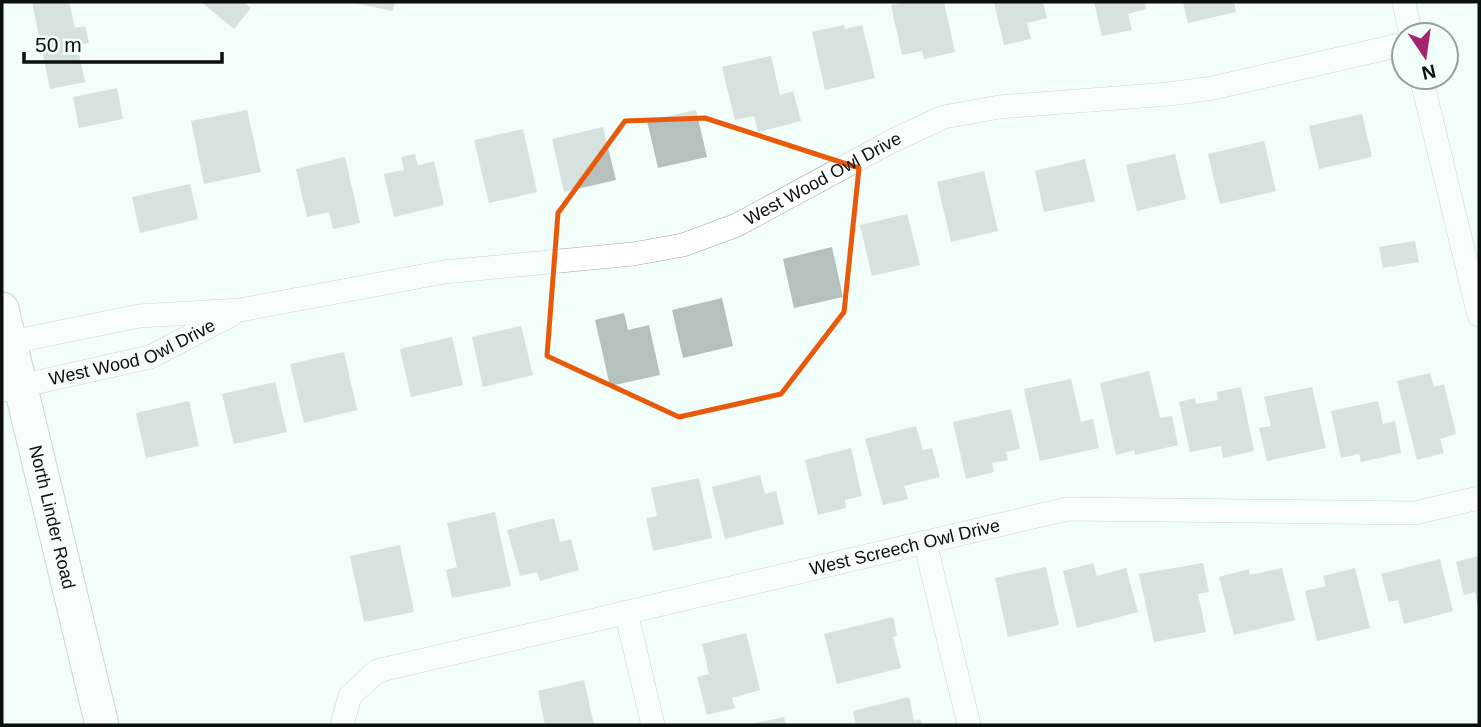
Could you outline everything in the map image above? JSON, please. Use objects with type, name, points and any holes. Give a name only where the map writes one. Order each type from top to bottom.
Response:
[{"type":"main road","name":"North Linder Road","points":[[5,326],[11,388],[102,725]]},
{"type":"street","points":[[1404,2],[1408,21]]},
{"type":"street","name":"West Wood Owl Drive","points":[[5,326],[240,310],[444,272],[633,254],[683,245],[737,225],[894,140],[944,117],[999,107],[1213,88],[1390,47]]},
{"type":"street","points":[[1424,91],[1479,315]]},
{"type":"street","name":"West Wood Owl Drive","points":[[11,388],[150,358],[240,310]]},
{"type":"street","name":"West Screech Owl Drive","points":[[342,725],[350,696],[377,671],[1068,509],[1415,513],[1479,498]]},
{"type":"street","points":[[925,542],[969,725]]},
{"type":"street","points":[[626,612],[653,725]]},
{"type":"highlighted area","points":[[705,118],[859,168],[844,312],[781,394],[679,417],[547,356],[558,213],[625,121]]},
{"type":"building","points":[[32,2],[69,2],[75,28],[85,26],[89,43],[77,45],[85,82],[50,89]]},
{"type":"building","points":[[201,2],[243,2],[251,8],[234,29]]},
{"type":"building","points":[[349,2],[395,2],[393,11]]},
{"type":"building","points":[[906,2],[944,2],[955,52],[924,59],[922,51],[902,55],[891,5]]},
{"type":"building","points":[[994,2],[1043,2],[1047,18],[1027,23],[1031,39],[1004,45]]},
{"type":"building","points":[[1094,2],[1145,2],[1146,9],[1128,14],[1132,30],[1102,36]]},
{"type":"building","points":[[1183,2],[1234,2],[1236,12],[1188,23]]},
{"type":"building","points":[[844,25],[845,29],[862,25],[875,78],[825,90],[812,32]]},
{"type":"building","points":[[771,56],[780,95],[793,91],[801,121],[758,132],[754,116],[735,120],[722,67]]},
{"type":"building","points":[[117,88],[123,119],[79,128],[73,97]]},
{"type":"building","points":[[247,110],[261,172],[204,184],[191,121]]},
{"type":"building","points":[[696,110],[707,157],[658,168],[647,121]]},
{"type":"building","points":[[1362,114],[1372,157],[1319,169],[1309,126]]},
{"type":"building","points":[[603,127],[616,180],[564,192],[552,139]]},
{"type":"building","points":[[523,129],[537,192],[489,203],[474,140]]},
{"type":"building","points":[[1264,141],[1276,191],[1220,204],[1208,154]]},
{"type":"building","points":[[415,154],[418,166],[434,161],[444,205],[394,217],[384,174],[404,170],[401,157]]},
{"type":"building","points":[[1175,154],[1186,199],[1137,211],[1126,165]]},
{"type":"building","points":[[345,157],[360,223],[333,229],[329,212],[307,217],[296,169]]},
{"type":"building","points":[[1085,159],[1095,201],[1044,212],[1035,171]]},
{"type":"building","points":[[984,171],[998,231],[951,242],[937,182]]},
{"type":"building","points":[[190,184],[198,219],[140,233],[132,197]]},
{"type":"building","points":[[907,214],[920,265],[872,276],[860,225]]},
{"type":"building","points":[[1415,241],[1419,262],[1383,268],[1379,247]]},
{"type":"building","points":[[832,247],[843,297],[794,308],[783,259]]},
{"type":"building","points":[[722,298],[733,346],[683,358],[672,310]]},
{"type":"building","points":[[624,313],[628,330],[649,325],[660,375],[610,386],[595,320]]},
{"type":"building","points":[[521,326],[533,375],[483,387],[472,337]]},
{"type":"building","points":[[452,337],[463,385],[411,397],[400,349]]},
{"type":"building","points":[[344,352],[357,410],[304,423],[290,364]]},
{"type":"building","points":[[1149,371],[1160,418],[1172,416],[1178,445],[1135,455],[1134,450],[1116,455],[1100,383]]},
{"type":"building","points":[[1430,373],[1434,387],[1444,384],[1456,434],[1440,439],[1444,453],[1417,460],[1397,381]]},
{"type":"building","points":[[1071,379],[1081,422],[1093,419],[1099,448],[1040,461],[1024,389]]},
{"type":"building","points":[[275,382],[287,432],[234,444],[222,394]]},
{"type":"building","points":[[1241,387],[1254,451],[1223,458],[1221,446],[1190,452],[1179,402],[1195,398],[1196,404],[1218,400],[1217,392]]},
{"type":"building","points":[[1312,387],[1326,448],[1267,461],[1259,428],[1271,426],[1264,397]]},
{"type":"building","points":[[189,401],[199,446],[146,458],[136,413]]},
{"type":"building","points":[[1378,401],[1383,424],[1395,421],[1401,453],[1361,462],[1359,454],[1341,458],[1331,411]]},
{"type":"building","points":[[1011,409],[1020,449],[1006,452],[1008,460],[992,463],[994,472],[966,479],[953,422]]},
{"type":"building","points":[[916,426],[923,450],[932,448],[940,477],[904,486],[908,499],[883,505],[865,439]]},
{"type":"building","points":[[851,448],[862,496],[845,500],[846,508],[818,515],[805,460]]},
{"type":"building","points":[[760,475],[765,494],[776,491],[784,524],[725,539],[712,487]]},
{"type":"building","points":[[699,478],[712,538],[653,551],[646,518],[657,516],[651,488]]},
{"type":"building","points":[[495,512],[511,586],[452,598],[446,570],[457,567],[447,523]]},
{"type":"building","points":[[554,518],[560,542],[571,539],[579,570],[540,581],[537,572],[520,576],[507,530]]},
{"type":"building","points":[[400,545],[414,612],[364,622],[350,556]]},
{"type":"building","points":[[1479,556],[1478,607],[1475,592],[1464,595],[1456,562]]},
{"type":"building","points":[[1440,559],[1453,611],[1404,624],[1398,600],[1389,602],[1381,574]]},
{"type":"building","points":[[1093,563],[1097,576],[1126,568],[1138,612],[1077,628],[1063,571]]},
{"type":"building","points":[[1203,563],[1209,592],[1198,594],[1206,632],[1154,642],[1139,574]]},
{"type":"building","points":[[1046,567],[1059,625],[1008,637],[995,578]]},
{"type":"building","points":[[1282,568],[1295,620],[1234,635],[1219,577],[1249,569],[1250,575]]},
{"type":"building","points":[[1355,568],[1370,628],[1317,641],[1305,591],[1326,586],[1323,576]]},
{"type":"building","points":[[893,617],[897,636],[893,637],[901,668],[837,684],[824,634]]},
{"type":"building","points":[[746,633],[760,690],[732,698],[735,708],[707,715],[697,677],[709,674],[702,644]]},
{"type":"building","points":[[584,680],[594,725],[545,725],[538,691]]},
{"type":"building","points":[[909,697],[914,721],[920,719],[922,725],[856,725],[853,711]]},
{"type":"building","points":[[784,717],[786,725],[751,725],[751,724]]}]
